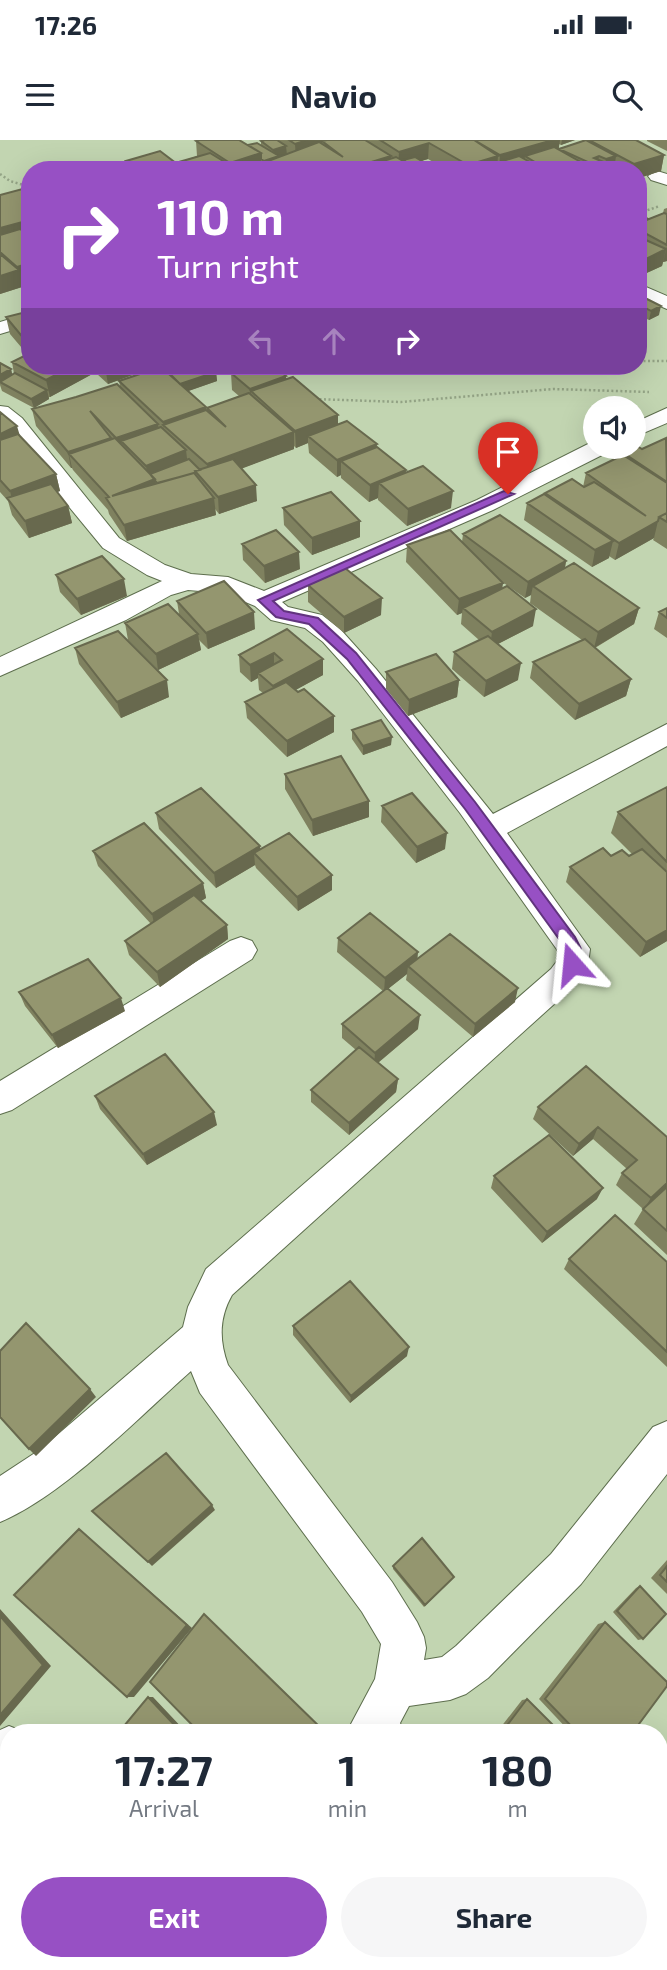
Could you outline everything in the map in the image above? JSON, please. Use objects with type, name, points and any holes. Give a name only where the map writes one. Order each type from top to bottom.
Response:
[{"type":"street","points":[[647,294],[667,303]]},
{"type":"street","points":[[0,328],[21,322]]},
{"type":"street","points":[[646,424],[667,414]]},
{"type":"street","points":[[7,417],[38,415]]},
{"type":"street","points":[[7,417],[111,543],[156,570],[188,582],[228,585],[264,600],[280,614],[313,621],[352,656],[488,830],[574,949],[570,969],[528,1011],[219,1282],[207,1301],[200,1338],[214,1379],[391,1618],[404,1648],[396,1686],[376,1724]]},
{"type":"street","points":[[264,600],[485,505],[583,456]]},
{"type":"street","points":[[0,667],[117,614],[162,589],[188,582]]},
{"type":"street","points":[[488,830],[667,734]]},
{"type":"street","points":[[0,1099],[241,950]]},
{"type":"street","points":[[0,1501],[55,1464],[200,1338]]},
{"type":"street","points":[[396,1686],[450,1678],[472,1662],[566,1569],[667,1441]]},
{"type":"path","points":[[0,174],[21,184]]},
{"type":"path","points":[[647,212],[664,204]]},
{"type":"path","points":[[647,361],[667,361]]},
{"type":"path","points":[[305,394],[315,399],[401,402],[553,389],[659,392]]},
{"type":"building","points":[[239,140],[261,153],[236,161],[227,161],[196,141]]},
{"type":"building","points":[[277,140],[286,146],[273,150],[261,141]]},
{"type":"building","points":[[289,140],[307,140],[295,144]]},
{"type":"building","points":[[365,140],[391,156],[374,161],[268,161],[319,142],[343,157],[322,141]]},
{"type":"building","points":[[380,140],[474,140],[498,156],[481,161],[461,161],[429,143],[399,152]]},
{"type":"building","points":[[474,140],[553,140],[500,155]]},
{"type":"building","points":[[586,140],[616,156],[606,159],[599,156],[594,158],[601,161],[585,161],[559,149]]},
{"type":"building","points":[[589,140],[636,140],[664,155],[644,161],[628,161]]},
{"type":"building","points":[[257,143],[279,156],[264,161],[261,159],[261,153],[248,145]]},
{"type":"building","points":[[554,147],[579,161],[533,161],[525,156]]},
{"type":"building","points":[[160,151],[173,161],[126,161]]},
{"type":"building","points":[[210,153],[223,161],[182,161]]},
{"type":"building","points":[[519,156],[528,161],[503,161]]},
{"type":"building","points":[[396,157],[403,161],[383,161]]},
{"type":"building","points":[[415,157],[422,161],[405,161]]},
{"type":"building","points":[[21,189],[21,222],[0,228],[0,195]]},
{"type":"building","points":[[667,214],[667,245],[647,234],[647,220]]},
{"type":"building","points":[[21,230],[21,266],[17,267],[0,252],[0,235]]},
{"type":"building","points":[[647,241],[666,249],[647,258]]},
{"type":"building","points":[[0,254],[19,270],[0,276]]},
{"type":"building","points":[[647,299],[661,306],[651,311],[647,309]]},
{"type":"building","points":[[21,313],[21,335],[6,317]]},
{"type":"building","points":[[21,358],[21,367],[12,362]]},
{"type":"building","points":[[0,363],[11,369],[0,375]]},
{"type":"building","points":[[15,373],[47,390],[31,399],[0,382]]},
{"type":"building","points":[[37,375],[56,375],[46,380]]},
{"type":"building","points":[[137,375],[170,375],[206,407],[163,422],[119,381]]},
{"type":"building","points":[[171,375],[207,375],[180,384]]},
{"type":"building","points":[[233,375],[286,376],[250,389]]},
{"type":"building","points":[[293,377],[338,415],[295,431],[251,391]]},
{"type":"building","points":[[117,384],[158,424],[116,438],[90,411],[111,438],[68,452],[32,409],[76,397]]},
{"type":"building","points":[[249,393],[294,432],[207,464],[163,425],[206,410],[226,427],[207,408]]},
{"type":"building","points":[[0,412],[17,426],[0,434]]},
{"type":"building","points":[[347,421],[377,444],[337,460],[308,436]]},
{"type":"building","points":[[161,427],[186,450],[146,466],[121,441]]},
{"type":"building","points":[[18,434],[56,474],[10,491],[0,480],[0,440]]},
{"type":"building","points":[[115,438],[155,479],[112,496],[194,473],[214,498],[124,525],[106,498],[109,497],[69,454]]},
{"type":"building","points":[[666,438],[667,482],[632,459],[646,459],[646,447]]},
{"type":"building","points":[[377,447],[406,470],[370,485],[341,461]]},
{"type":"building","points":[[189,459],[200,470],[195,471],[195,474],[157,483],[150,474]]},
{"type":"building","points":[[233,459],[256,485],[218,497],[195,471]]},
{"type":"building","points":[[615,459],[629,459],[667,483],[667,513],[619,543],[545,493],[572,479],[584,487],[594,482],[646,516],[586,473]]},
{"type":"building","points":[[423,466],[453,491],[408,509],[379,483]]},
{"type":"building","points":[[51,484],[68,506],[25,521],[7,498]]},
{"type":"building","points":[[331,492],[360,521],[312,538],[283,508]]},
{"type":"building","points":[[544,494],[613,541],[595,550],[527,503]]},
{"type":"building","points":[[667,513],[667,522],[659,517]]},
{"type":"building","points":[[500,515],[566,561],[528,582],[463,534]]},
{"type":"building","points":[[276,530],[299,552],[264,566],[242,544]]},
{"type":"building","points":[[450,530],[503,583],[459,599],[407,545]]},
{"type":"building","points":[[102,556],[124,579],[77,599],[56,575]]},
{"type":"building","points":[[574,563],[639,608],[598,632],[533,586]]},
{"type":"building","points":[[345,568],[382,598],[344,617],[308,585]]},
{"type":"building","points":[[224,581],[254,612],[206,633],[177,601]]},
{"type":"building","points":[[507,586],[536,609],[492,632],[463,608]]},
{"type":"building","points":[[168,604],[198,634],[156,654],[125,623]]},
{"type":"building","points":[[667,608],[667,618],[659,612]]},
{"type":"building","points":[[287,629],[323,659],[273,686],[258,673],[282,660],[274,653],[250,665],[239,655]]},
{"type":"building","points":[[118,631],[167,680],[117,702],[75,648]]},
{"type":"building","points":[[488,636],[521,663],[486,681],[454,652]]},
{"type":"building","points":[[585,639],[631,679],[579,704],[533,662]]},
{"type":"building","points":[[436,654],[459,680],[409,700],[386,672]]},
{"type":"building","points":[[286,682],[298,692],[304,689],[334,716],[287,741],[245,702]]},
{"type":"building","points":[[381,720],[392,737],[363,746],[352,730]]},
{"type":"building","points":[[341,756],[369,801],[312,820],[285,774]]},
{"type":"building","points":[[667,787],[667,862],[618,812]]},
{"type":"building","points":[[201,788],[260,846],[214,873],[156,813]]},
{"type":"building","points":[[412,793],[447,833],[417,847],[382,806]]},
{"type":"building","points":[[144,823],[203,883],[152,914],[93,851]]},
{"type":"building","points":[[289,833],[332,875],[297,897],[254,853]]},
{"type":"building","points":[[603,848],[611,856],[622,850],[629,856],[642,849],[667,872],[667,930],[646,942],[570,867]]},
{"type":"building","points":[[194,895],[227,925],[157,972],[125,941]]},
{"type":"building","points":[[370,913],[418,952],[385,978],[338,938]]},
{"type":"building","points":[[450,934],[518,988],[475,1024],[408,966]]},
{"type":"building","points":[[88,959],[121,998],[52,1035],[19,992]]},
{"type":"building","points":[[387,988],[420,1015],[375,1053],[342,1024]]},
{"type":"building","points":[[359,1047],[398,1079],[349,1123],[311,1090]]},
{"type":"building","points":[[165,1054],[214,1112],[143,1154],[95,1096]]},
{"type":"building","points":[[586,1066],[667,1137],[667,1183],[651,1198],[622,1173],[637,1160],[598,1127],[579,1144],[538,1107]]},
{"type":"building","points":[[549,1135],[603,1188],[547,1232],[494,1176]]},
{"type":"building","points":[[667,1187],[667,1231],[643,1209]]},
{"type":"building","points":[[615,1215],[667,1262],[667,1352],[569,1259]]},
{"type":"building","points":[[350,1281],[409,1347],[351,1396],[293,1326]]},
{"type":"building","points":[[26,1323],[90,1389],[29,1449],[0,1417],[0,1351]]},
{"type":"building","points":[[166,1453],[212,1505],[148,1562],[92,1511]]},
{"type":"building","points":[[79,1529],[187,1625],[127,1697],[14,1595]]},
{"type":"building","points":[[422,1538],[454,1577],[425,1605],[393,1566]]},
{"type":"building","points":[[667,1566],[667,1582],[660,1575]]},
{"type":"building","points":[[640,1586],[666,1614],[643,1639],[617,1611]]},
{"type":"building","points":[[204,1614],[317,1724],[191,1724],[150,1682]]},
{"type":"building","points":[[0,1616],[43,1665],[0,1715]]},
{"type":"building","points":[[605,1622],[667,1682],[667,1686],[639,1724],[569,1724],[545,1699]]},
{"type":"building","points":[[148,1697],[173,1724],[126,1724]]},
{"type":"building","points":[[527,1699],[552,1724],[508,1724]]},
{"type":"route","points":[[508,494],[264,600],[280,614],[313,621],[352,656],[470,805],[574,949],[572,964]]}]
